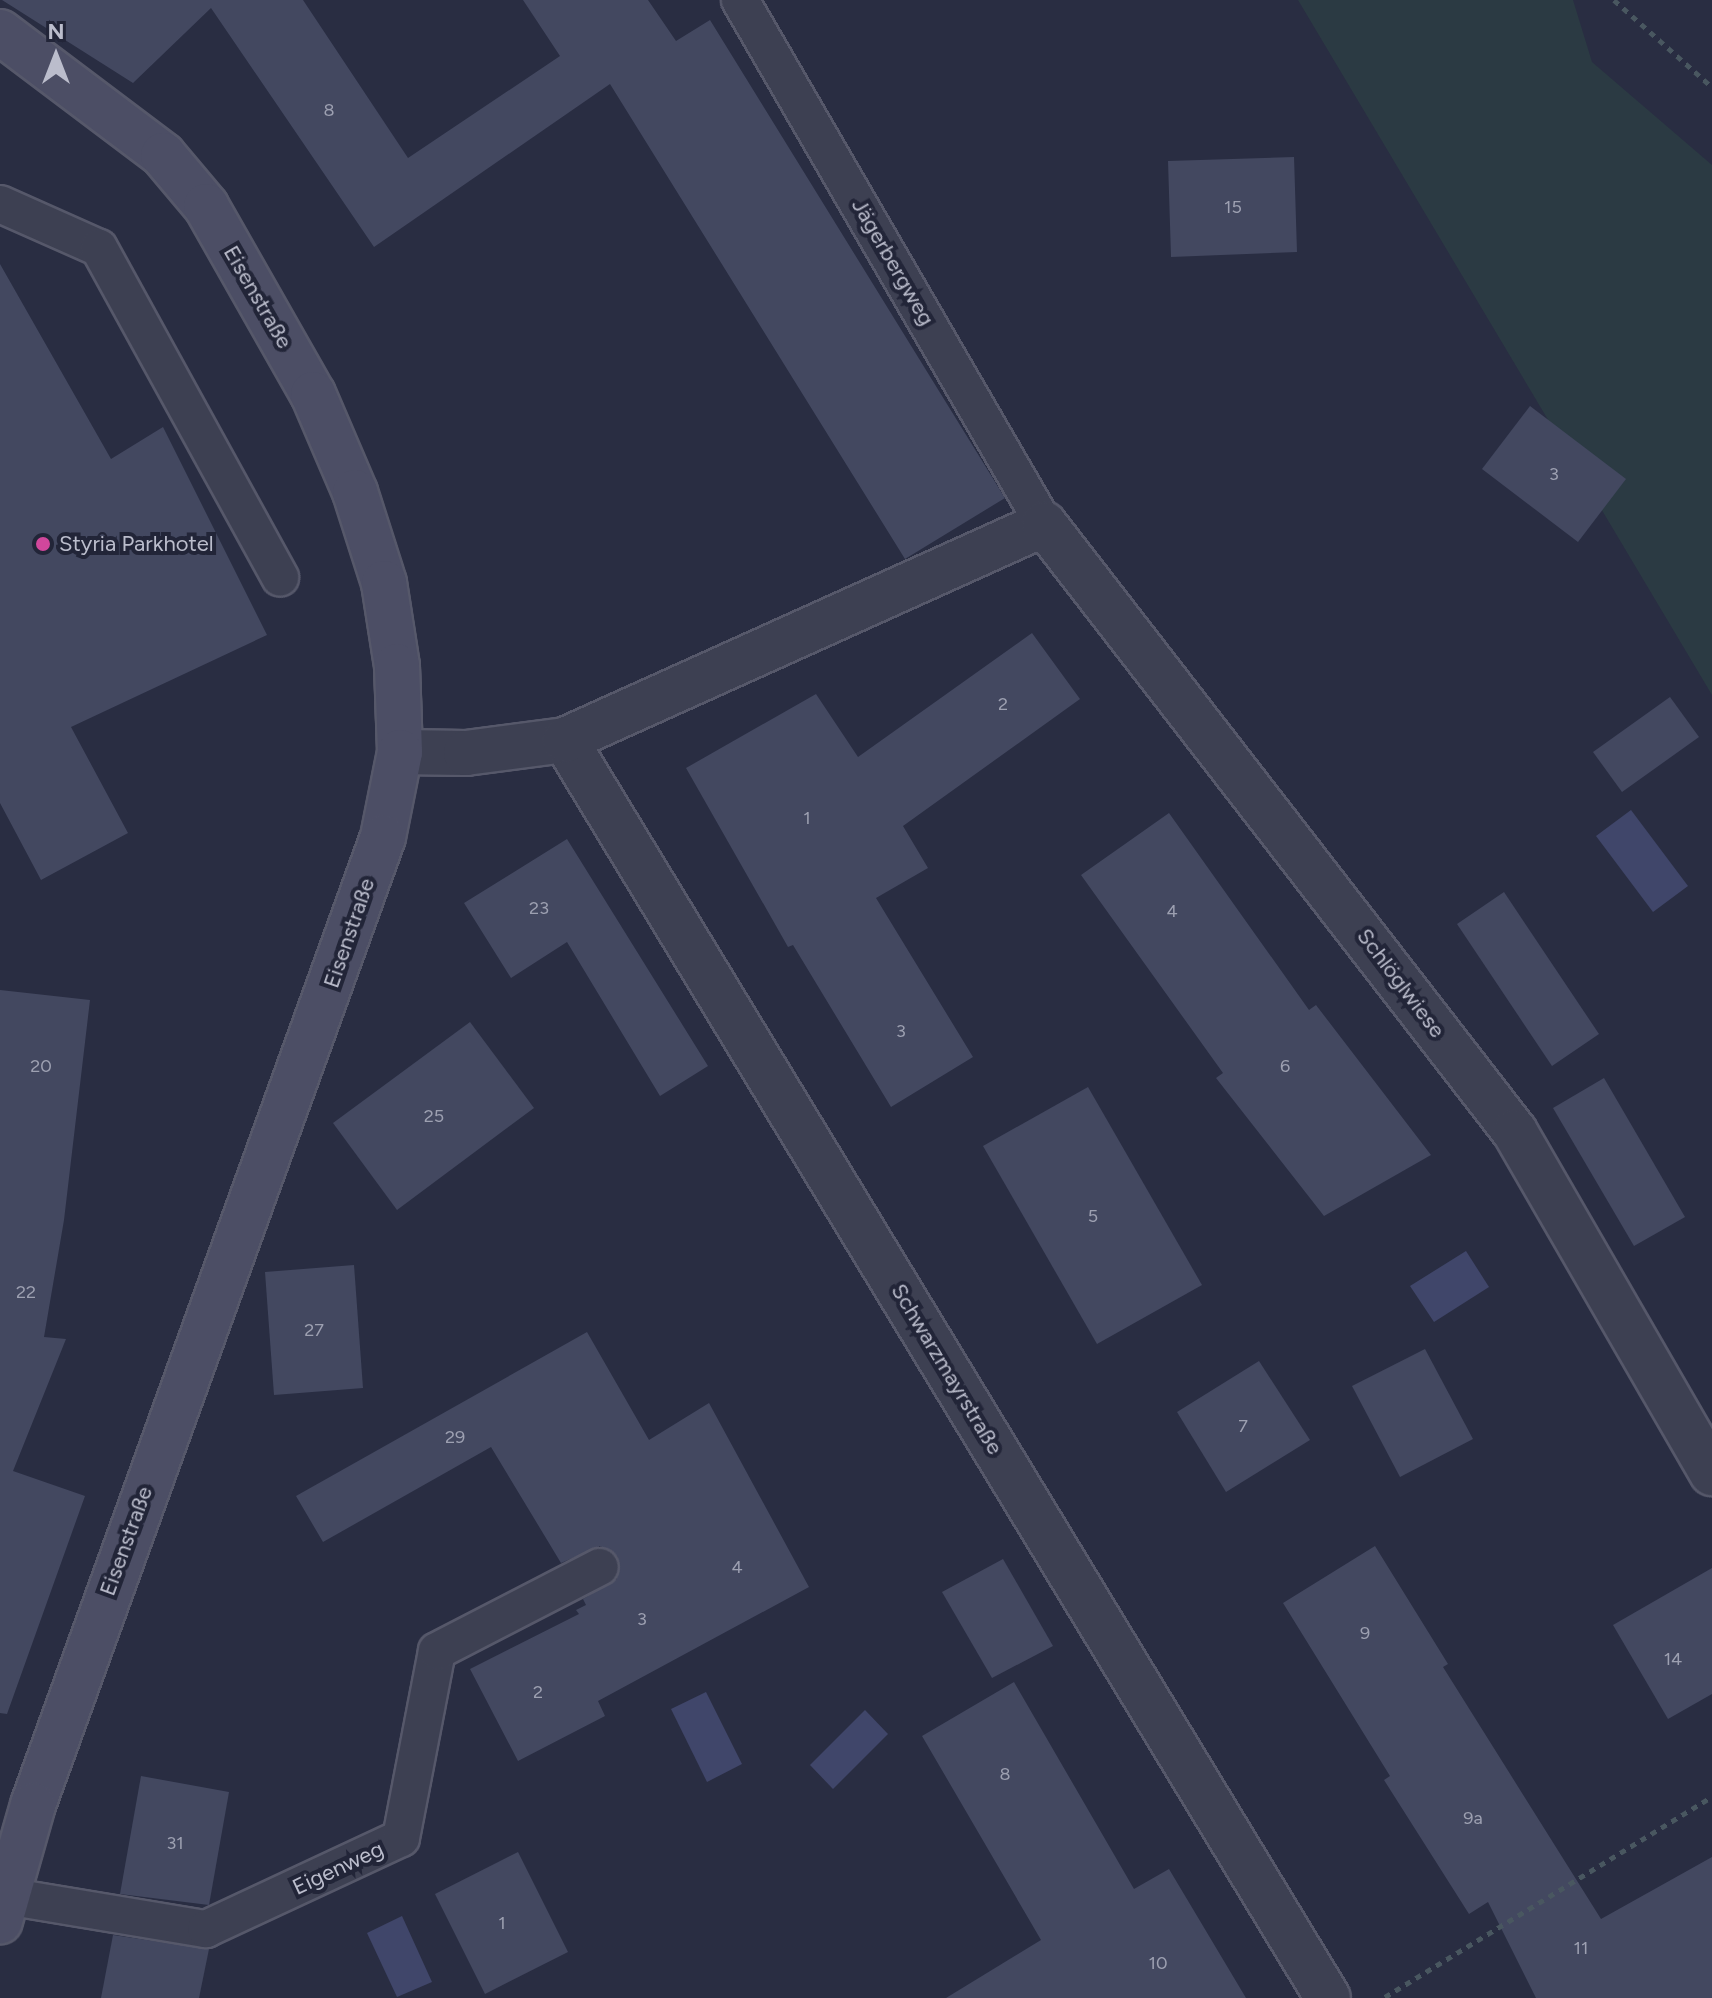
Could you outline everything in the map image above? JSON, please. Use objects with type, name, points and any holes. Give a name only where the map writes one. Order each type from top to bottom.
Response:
[{"type":"street","name":"Eisenstraße","points":[[0,32],[163,155],[206,206],[313,394],[355,492],[384,583],[397,666],[400,752],[383,837],[138,1508],[33,1805],[3,1908]]},
{"type":"street","points":[[400,752],[466,753],[565,740],[1044,524]]},
{"type":"street","name":"Schlöglwiese","points":[[1044,524],[1515,1132],[1712,1473]]},
{"type":"street","name":"Schwarzmayrstraße","points":[[565,740],[1328,1998]]},
{"type":"lane","name":"Jägerbergweg","points":[[740,0],[1044,524]]},
{"type":"lane","points":[[0,204],[99,248],[280,577]]},
{"type":"lane","name":"Eigenweg","points":[[3,1908],[206,1929],[401,1838],[437,1651],[600,1567]]},
{"type":"path","points":[[1614,0],[1712,87]]},
{"type":"path","points":[[1383,1998],[1712,1797]]},
{"type":"shaded area","points":[[1298,0],[1573,0],[1592,62],[1712,165],[1712,695]]},
{"type":"water","points":[[1631,810],[1688,886],[1653,912],[1596,836]]},
{"type":"water","points":[[1466,1251],[1489,1287],[1434,1322],[1410,1286]]},
{"type":"water","points":[[706,1692],[742,1764],[707,1782],[671,1709]]},
{"type":"water","points":[[865,1710],[888,1734],[833,1789],[810,1765]]},
{"type":"water","points":[[402,1916],[432,1982],[397,1997],[367,1933]]},
{"type":"building","points":[[2,0],[303,0],[408,158],[560,56],[523,0],[648,0],[676,41],[710,20],[1005,498],[905,559],[610,84],[374,247],[211,8],[133,83]]},
{"type":"building","points":[[1294,157],[1297,252],[1171,257],[1168,161]]},
{"type":"building","points":[[0,264],[111,459],[163,427],[267,635],[71,727],[128,833],[41,880],[0,803]]},
{"type":"building","points":[[1530,406],[1626,479],[1578,542],[1482,469]]},
{"type":"building","points":[[1032,633],[1080,699],[903,826],[928,868],[876,898],[973,1057],[891,1107],[793,945],[788,947],[686,768],[816,694],[858,757]]},
{"type":"building","points":[[1670,697],[1699,737],[1622,792],[1593,752]]},
{"type":"building","points":[[1169,813],[1309,1010],[1316,1005],[1431,1155],[1324,1216],[1216,1078],[1223,1073],[1081,875]]},
{"type":"building","points":[[567,839],[708,1066],[660,1096],[567,942],[511,978],[464,903]]},
{"type":"building","points":[[1504,892],[1599,1034],[1552,1066],[1457,924]]},
{"type":"building","points":[[0,990],[90,1000],[64,1220],[44,1337],[66,1339],[13,1471],[85,1496],[7,1714],[0,1713]]},
{"type":"building","points":[[470,1022],[534,1108],[397,1210],[333,1123]]},
{"type":"building","points":[[1604,1078],[1685,1217],[1634,1246],[1553,1108]]},
{"type":"building","points":[[1088,1087],[1202,1285],[1097,1344],[983,1146]]},
{"type":"building","points":[[354,1265],[363,1388],[274,1395],[265,1272]]},
{"type":"building","points":[[587,1332],[649,1440],[709,1403],[809,1587],[598,1701],[605,1716],[518,1761],[470,1669],[579,1614],[576,1610],[586,1605],[583,1599],[617,1579],[618,1557],[600,1546],[561,1563],[491,1447],[323,1542],[296,1496]]},
{"type":"building","points":[[1425,1349],[1473,1439],[1400,1477],[1352,1386]]},
{"type":"building","points":[[1259,1361],[1310,1440],[1226,1492],[1177,1412]]},
{"type":"building","points":[[1375,1546],[1448,1664],[1443,1667],[1601,1919],[1712,1857],[1712,1998],[1536,1998],[1488,1902],[1469,1914],[1384,1780],[1390,1776],[1283,1603]]},
{"type":"building","points":[[1003,1559],[1053,1646],[992,1678],[942,1592]]},
{"type":"building","points":[[1712,1568],[1712,1694],[1668,1719],[1613,1625]]},
{"type":"building","points":[[1014,1682],[1134,1889],[1169,1869],[1246,1998],[946,1998],[1041,1940],[922,1736]]},
{"type":"building","points":[[141,1776],[229,1792],[209,1905],[120,1894]]},
{"type":"building","points":[[518,1852],[568,1952],[485,1994],[435,1894]]},
{"type":"building","points":[[113,1935],[209,1949],[199,1998],[101,1998]]},
{"type":"place","name":"Styria Parkhotel","points":[[43,544]]}]
